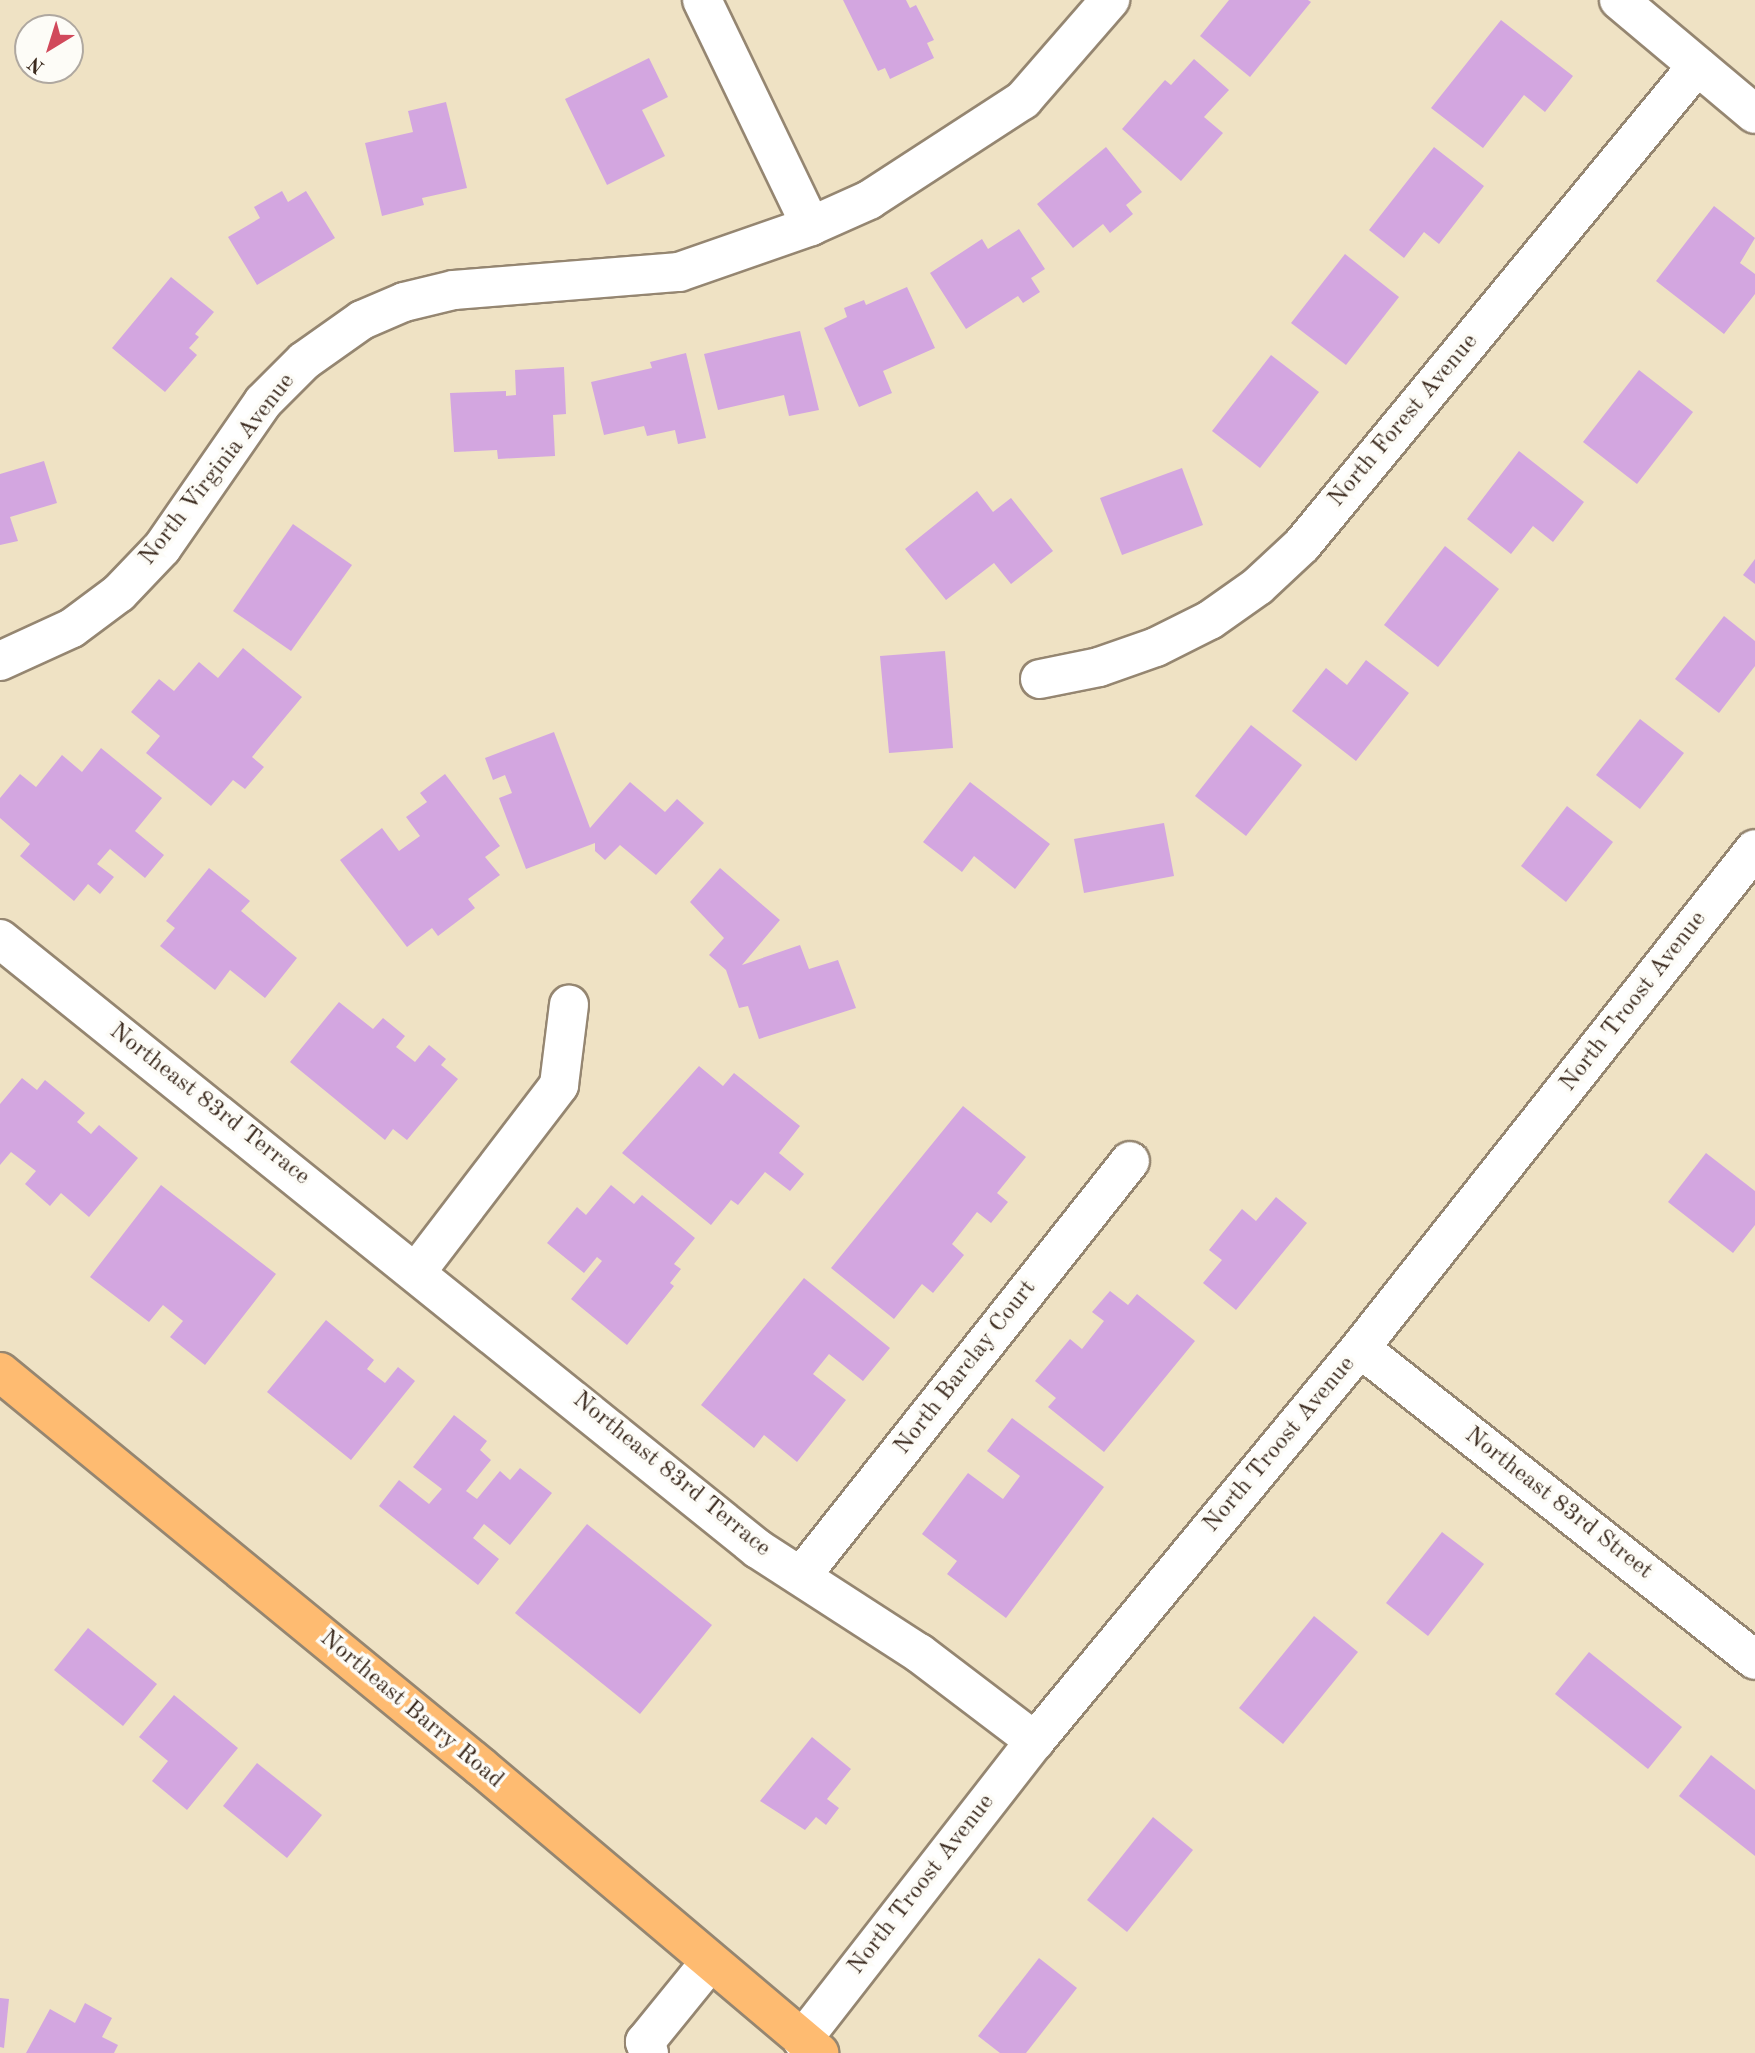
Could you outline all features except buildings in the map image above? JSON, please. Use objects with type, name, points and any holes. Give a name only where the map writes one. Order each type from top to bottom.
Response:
[{"type":"main road","name":"Northeast Barry Road","points":[[0,1372],[481,1767],[810,2046]]},
{"type":"street","points":[[702,0],[811,226]]},
{"type":"street","name":"North Virginia Avenue","points":[[0,661],[72,628],[119,593],[162,548],[263,402],[304,360],[362,320],[404,302],[454,290],[679,272],[811,226],[869,200],[1023,100],[1110,0]]},
{"type":"street","points":[[1619,0],[1755,114]]},
{"type":"street","name":"North Forest Avenue","points":[[1040,679],[1099,667],[1156,648],[1210,620],[1276,569],[1302,545],[1697,66]]},
{"type":"street","name":"North Troost Avenue","points":[[810,2046],[1035,1741],[1360,1348],[1755,849]]},
{"type":"street","name":"Northeast 83rd Terrace","points":[[0,939],[417,1271],[758,1549],[919,1653],[1035,1741]]},
{"type":"street","points":[[417,1271],[559,1085],[569,1005]]},
{"type":"street","name":"North Barclay Court","points":[[802,1575],[1130,1161]]},
{"type":"street","name":"Northeast 83rd Street","points":[[1360,1348],[1755,1661]]},
{"type":"street","points":[[649,2053],[645,2042],[710,1962]]}]
